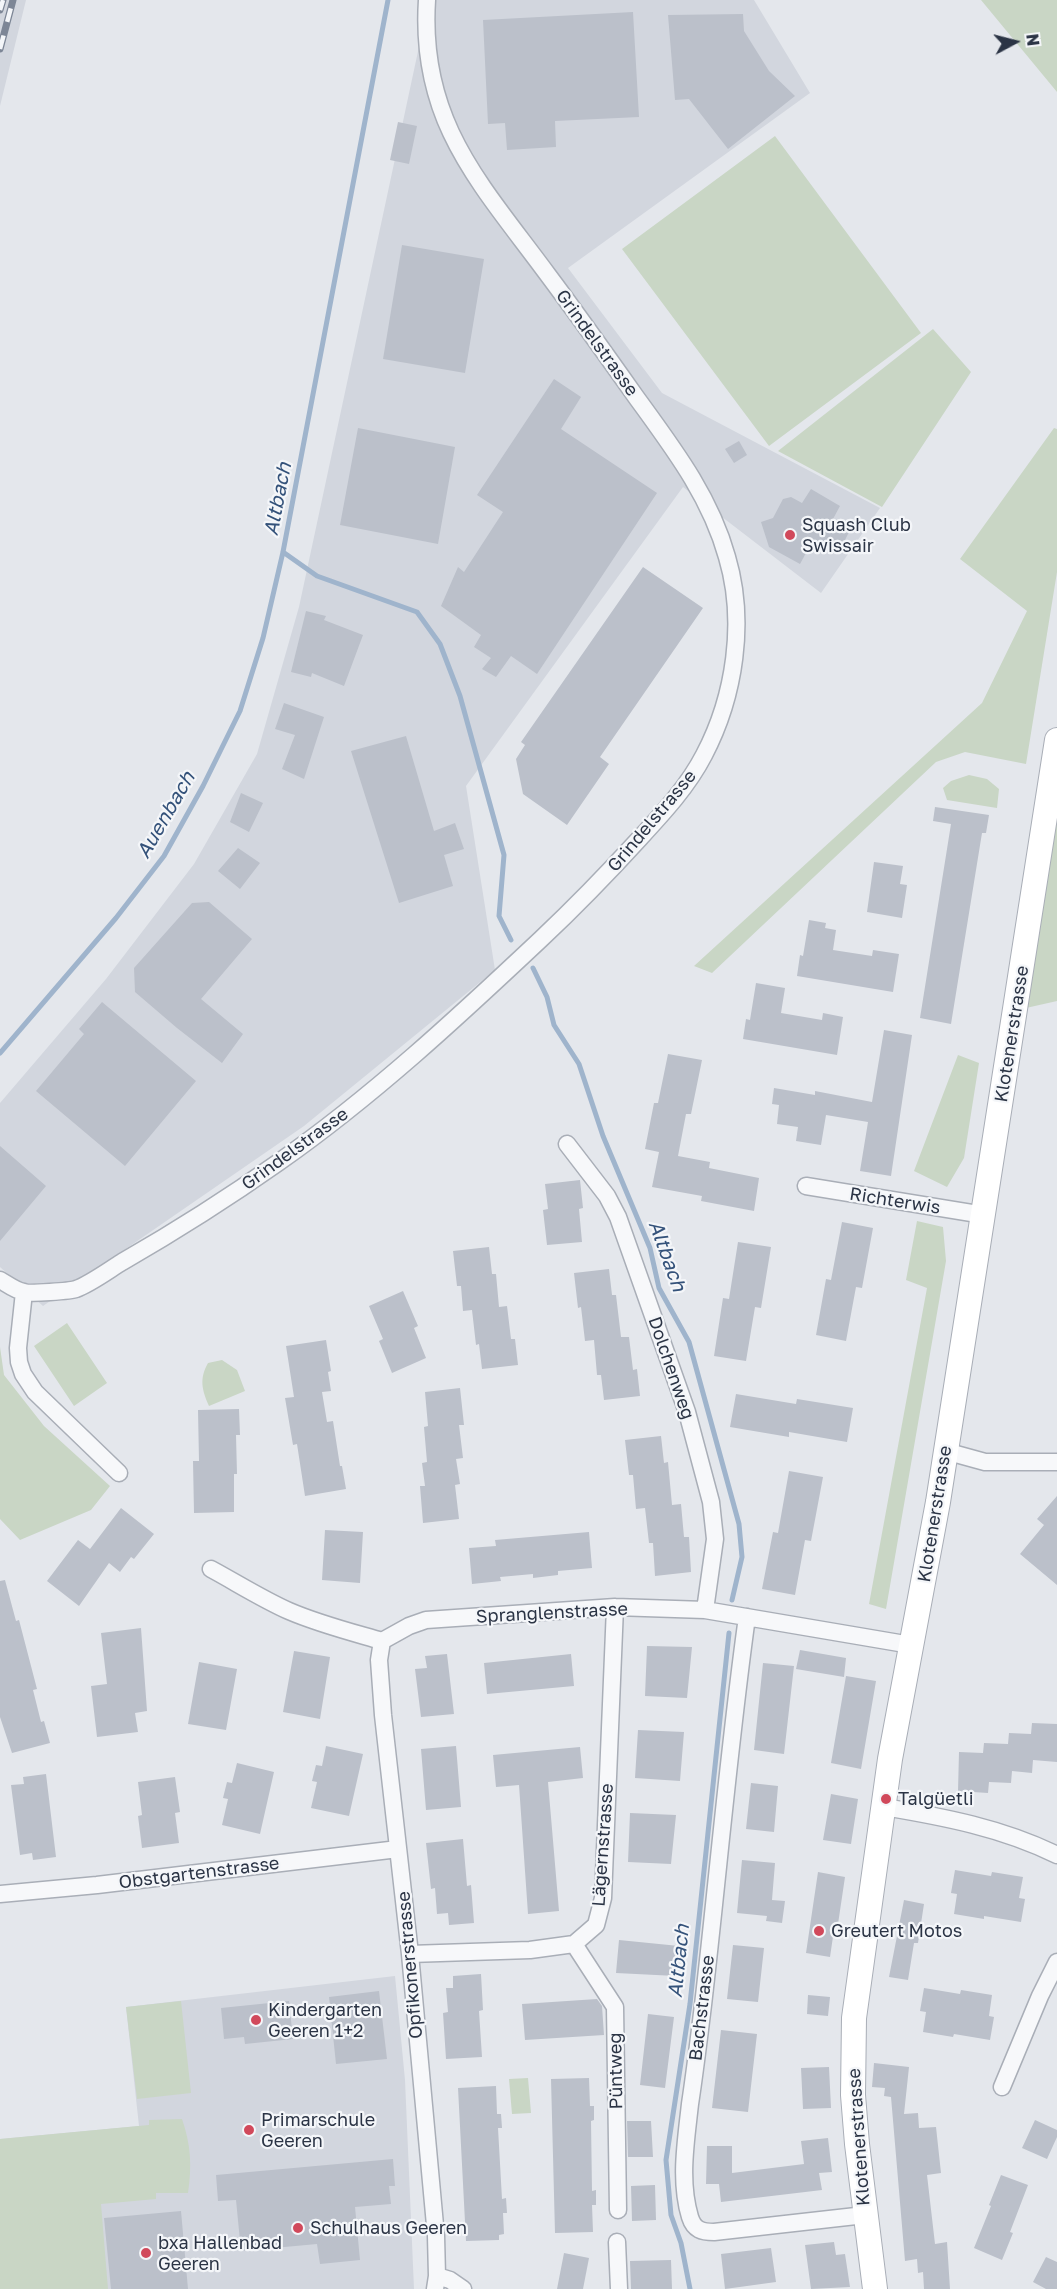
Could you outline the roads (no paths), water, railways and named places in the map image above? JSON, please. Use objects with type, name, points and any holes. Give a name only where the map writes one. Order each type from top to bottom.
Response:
[{"type":"main road","name":"Klotenerstrasse","points":[[875,2289],[853,2095],[854,2018],[890,1759],[936,1514],[1057,740]]},
{"type":"street","name":"Grindelstrasse","points":[[0,1280],[24,1292],[76,1289],[228,1198],[358,1103],[475,1002],[591,892],[684,787],[706,751],[717,727],[733,664],[736,612],[729,561],[712,513],[687,468],[478,182],[462,155],[443,114],[430,68],[426,36],[427,0]]},
{"type":"street","name":"Dolchenweg","points":[[567,1144],[607,1197],[618,1217],[687,1412],[711,1502],[715,1528],[705,1610]]},
{"type":"street","name":"Richterwis","points":[[806,1186],[984,1215]]},
{"type":"street","points":[[24,1292],[18,1348],[23,1374],[35,1392],[119,1473]]},
{"type":"street","points":[[945,1451],[985,1462],[1057,1462]]},
{"type":"street","points":[[211,1569],[261,1598],[291,1611],[382,1641]]},
{"type":"street","name":"Spranglenstrasse","points":[[382,1641],[409,1626],[426,1620],[615,1607],[705,1610],[911,1645]]},
{"type":"street","name":"Lägernstrasse","points":[[574,1944],[596,1925],[603,1898],[615,1607]]},
{"type":"street","name":"Bachstrasse","points":[[747,1617],[736,1690],[685,2150],[685,2185],[690,2217],[694,2227],[703,2232],[714,2232],[865,2215]]},
{"type":"street","name":"Opfikonerstrasse","points":[[382,1641],[379,1660],[383,1715],[410,1954],[436,2236],[436,2283]]},
{"type":"street","points":[[884,1807],[973,1824],[1007,1834],[1057,1855]]},
{"type":"street","name":"Obstgartenstrasse","points":[[0,1894],[97,1885],[398,1849]]},
{"type":"street","points":[[410,1954],[530,1950],[574,1944]]},
{"type":"street","name":"Püntweg","points":[[574,1944],[615,2007],[618,2210]]},
{"type":"street","points":[[1002,2087],[1040,1996],[1057,1962]]},
{"type":"street","points":[[617,2242],[619,2289]]},
{"type":"street","points":[[436,2283],[450,2280],[463,2289]]},
{"type":"waterway","name":"Auenbach","points":[[0,1053],[116,918],[164,856],[203,786],[240,711],[263,638],[283,552],[388,0]]},
{"type":"waterway","name":"Altbach","points":[[283,552],[317,576],[417,612],[440,644],[460,696],[504,855],[499,916],[511,940]]},
{"type":"waterway","name":"Altbach","points":[[533,968],[547,997],[554,1025],[579,1064],[603,1136],[650,1248],[659,1288],[689,1342],[739,1524],[742,1557],[732,1600]]},
{"type":"waterway","name":"Altbach","points":[[690,2289],[681,2243],[671,2215],[666,2160],[690,2004],[729,1633]]},
{"type":"railway","points":[[0,10],[3,0]]},
{"type":"railway","points":[[0,49],[13,0]]},
{"type":"place","name":"Squash Club Swissair","points":[[790,535]]},
{"type":"place","name":"Talgüetli","points":[[886,1799]]},
{"type":"place","name":"Greutert Motos","points":[[819,1931]]},
{"type":"place","name":"Kindergarten Geeren 1+2","points":[[256,2020]]},
{"type":"place","name":"Primarschule Geeren","points":[[249,2130]]},
{"type":"place","name":"Schulhaus Geeren","points":[[298,2228]]},
{"type":"place","name":"bxa Hallenbad Geeren","points":[[146,2253]]}]
